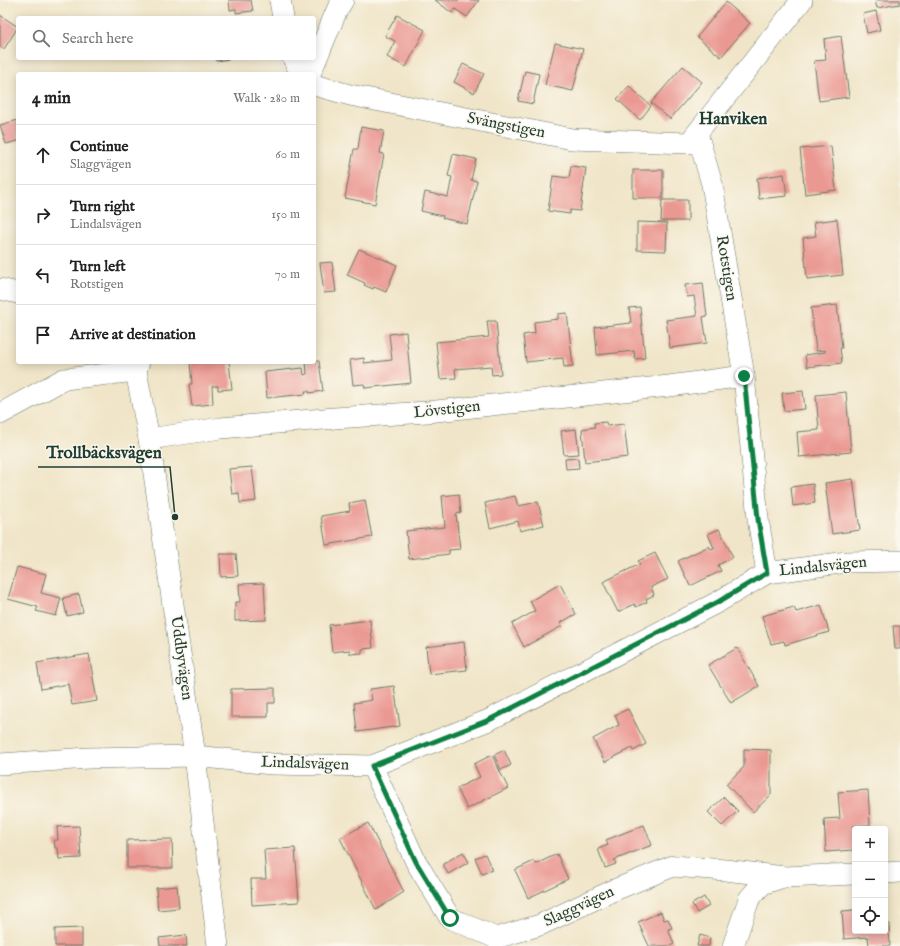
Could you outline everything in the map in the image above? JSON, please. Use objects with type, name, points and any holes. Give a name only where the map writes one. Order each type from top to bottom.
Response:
[{"type":"street","points":[[280,0],[283,16]]},
{"type":"street","points":[[316,60],[337,10],[343,0]]},
{"type":"street","points":[[697,133],[802,0]]},
{"type":"street","points":[[294,60],[300,72]]},
{"type":"street","points":[[311,72],[316,60]]},
{"type":"street","name":"Svängstigen","points":[[316,86],[350,95],[572,139],[689,142],[697,133]]},
{"type":"street","name":"Rotstigen","points":[[697,133],[712,184],[744,376],[758,519],[767,573]]},
{"type":"street","points":[[0,289],[16,293]]},
{"type":"street","points":[[0,414],[64,379],[137,367]]},
{"type":"street","name":"Uddbyvägen","points":[[137,367],[195,756],[218,946]]},
{"type":"street","name":"Lövstigen","points":[[149,440],[221,428],[427,412],[654,388],[744,376]]},
{"type":"street","name":"Lindalsvägen","points":[[0,764],[89,758],[195,756],[272,764],[372,766],[489,720],[718,602],[767,573],[847,562],[900,560]]},
{"type":"street","name":"Slaggvägen","points":[[372,766],[416,862],[450,918],[496,938],[540,925],[612,891],[673,866],[785,877],[852,874]]},
{"type":"street","points":[[888,872],[900,872]]},
{"type":"street","points":[[733,946],[749,899],[762,884],[785,877]]},
{"type":"building","points":[[229,0],[251,0],[253,11],[236,13],[236,9],[230,10]]},
{"type":"building","points":[[435,0],[479,0],[467,17],[455,9],[452,13]]},
{"type":"building","points":[[875,0],[900,0],[900,4],[877,8]]},
{"type":"building","points":[[726,2],[750,23],[721,57],[697,37]]},
{"type":"building","points":[[876,11],[880,30],[867,33],[863,14]]},
{"type":"building","points":[[0,15],[16,26],[16,30],[4,49],[0,47]]},
{"type":"building","points":[[397,15],[425,30],[406,67],[387,57],[395,41],[385,36]]},
{"type":"building","points":[[841,36],[849,97],[819,101],[814,61],[826,60],[824,39]]},
{"type":"building","points":[[555,43],[583,49],[573,91],[545,85]]},
{"type":"building","points":[[463,64],[484,74],[474,93],[454,82]]},
{"type":"building","points":[[683,66],[702,82],[670,119],[651,103]]},
{"type":"building","points":[[525,71],[539,74],[533,104],[518,101]]},
{"type":"building","points":[[629,86],[651,106],[640,120],[617,99]]},
{"type":"building","points":[[16,121],[16,142],[6,144],[0,125]]},
{"type":"building","points":[[361,127],[384,131],[380,153],[384,154],[375,204],[345,198],[354,149],[358,149]]},
{"type":"building","points":[[831,146],[836,190],[805,194],[800,149]]},
{"type":"building","points":[[453,154],[476,159],[471,180],[477,181],[467,224],[421,211],[425,192],[448,197],[452,177],[448,176]]},
{"type":"building","points":[[571,166],[586,168],[580,211],[570,210],[570,214],[548,211],[553,176],[569,178]]},
{"type":"building","points":[[633,170],[663,170],[663,198],[633,198]]},
{"type":"building","points":[[784,174],[787,196],[759,199],[757,178]]},
{"type":"building","points":[[662,200],[688,200],[688,221],[661,221]]},
{"type":"building","points":[[837,219],[843,275],[807,279],[803,238],[816,236],[814,222]]},
{"type":"building","points":[[637,222],[667,223],[666,251],[637,250]]},
{"type":"building","points":[[359,249],[397,265],[386,292],[374,287],[373,289],[364,285],[365,283],[347,275]]},
{"type":"building","points":[[332,262],[336,292],[324,293],[320,263]]},
{"type":"building","points":[[703,283],[707,316],[703,317],[707,343],[670,348],[666,320],[697,316],[694,296],[687,297],[685,285]]},
{"type":"building","points":[[837,305],[842,348],[840,348],[842,363],[807,367],[805,355],[825,352],[825,350],[816,351],[811,308]]},
{"type":"building","points":[[640,307],[645,358],[635,359],[634,351],[597,355],[595,327],[631,323],[629,308]]},
{"type":"building","points":[[567,313],[573,366],[564,367],[563,358],[526,362],[523,335],[535,333],[534,322],[558,319],[558,314]]},
{"type":"building","points":[[487,321],[496,321],[501,374],[492,375],[491,366],[455,369],[456,378],[440,379],[436,342],[489,337]]},
{"type":"building","points":[[406,332],[411,383],[365,388],[364,384],[353,385],[350,360],[364,358],[364,363],[392,360],[389,334]]},
{"type":"building","points":[[316,361],[319,361],[323,391],[309,393],[309,391],[305,391],[306,394],[267,398],[265,372],[303,368],[304,375],[307,374],[306,364],[316,364]]},
{"type":"building","points":[[190,364],[229,364],[232,389],[218,390],[218,386],[212,386],[213,404],[192,406],[189,384],[192,384]]},
{"type":"building","points":[[803,391],[805,409],[784,411],[782,393]]},
{"type":"building","points":[[846,392],[851,452],[799,457],[797,432],[819,430],[816,395]]},
{"type":"building","points":[[606,422],[607,426],[624,424],[628,457],[585,462],[582,429],[595,427],[594,423]]},
{"type":"building","points":[[576,429],[579,454],[564,455],[561,431]]},
{"type":"building","points":[[578,458],[579,468],[566,469],[565,459]]},
{"type":"building","points":[[252,467],[256,501],[240,503],[239,493],[232,494],[229,469]]},
{"type":"building","points":[[853,479],[860,530],[832,534],[825,483]]},
{"type":"building","points":[[813,484],[815,503],[793,506],[791,487]]},
{"type":"building","points":[[459,494],[461,513],[456,514],[460,549],[449,550],[449,554],[409,559],[406,531],[445,527],[442,496]]},
{"type":"building","points":[[515,496],[518,506],[538,502],[544,525],[520,531],[518,521],[490,528],[485,503]]},
{"type":"building","points":[[365,500],[372,537],[326,545],[321,516],[350,511],[349,503]]},
{"type":"building","points":[[719,529],[733,557],[718,565],[721,571],[690,586],[678,561],[709,546],[711,549],[714,548],[708,534]]},
{"type":"building","points":[[655,553],[668,579],[651,587],[654,595],[646,599],[647,602],[636,607],[635,604],[618,612],[603,582],[640,564],[638,561]]},
{"type":"building","points":[[220,554],[236,554],[238,576],[221,577]]},
{"type":"building","points":[[17,567],[46,574],[41,593],[61,598],[56,616],[36,611],[38,607],[8,599]]},
{"type":"building","points":[[264,583],[266,620],[235,621],[235,602],[240,602],[239,584]]},
{"type":"building","points":[[560,584],[576,614],[560,623],[562,626],[524,647],[512,624],[535,611],[530,601]]},
{"type":"building","points":[[79,594],[83,612],[67,616],[63,598]]},
{"type":"building","points":[[821,605],[829,632],[785,645],[784,641],[771,644],[762,616],[794,607],[796,612]]},
{"type":"building","points":[[370,620],[373,648],[362,649],[362,653],[350,654],[350,650],[332,652],[329,625]]},
{"type":"building","points":[[893,626],[900,626],[900,649],[895,649]]},
{"type":"building","points":[[464,642],[467,670],[429,674],[426,647]]},
{"type":"building","points":[[737,648],[759,686],[731,703],[708,665]]},
{"type":"building","points":[[89,654],[97,701],[72,705],[68,684],[41,689],[37,663]]},
{"type":"building","points":[[394,686],[400,726],[357,732],[354,703],[372,700],[370,689]]},
{"type":"building","points":[[275,688],[275,703],[268,703],[268,717],[231,717],[231,689]]},
{"type":"building","points":[[628,709],[646,744],[633,751],[632,748],[605,762],[593,739],[619,725],[615,715]]},
{"type":"building","points":[[744,749],[771,750],[771,795],[753,812],[726,784],[744,767]]},
{"type":"building","points":[[504,750],[511,765],[501,770],[494,755]]},
{"type":"building","points":[[492,755],[508,788],[467,809],[457,788],[480,777],[474,764]]},
{"type":"building","points":[[868,790],[870,825],[852,826],[852,850],[826,852],[824,819],[840,818],[838,792]]},
{"type":"building","points":[[724,797],[738,811],[722,826],[708,812]]},
{"type":"building","points":[[368,823],[404,892],[376,910],[340,838]]},
{"type":"building","points":[[644,825],[652,845],[614,860],[616,864],[605,868],[598,849],[608,845],[606,840]]},
{"type":"building","points":[[79,826],[81,858],[59,859],[58,848],[55,848],[54,840],[58,840],[57,827]]},
{"type":"building","points":[[172,839],[173,868],[127,868],[127,840]]},
{"type":"building","points":[[295,848],[299,902],[252,905],[251,879],[266,879],[264,850]]},
{"type":"building","points":[[463,852],[469,862],[448,874],[443,864]]},
{"type":"building","points":[[485,854],[492,870],[482,874],[475,858]]},
{"type":"building","points":[[557,854],[568,879],[528,898],[515,870],[534,861],[536,864]]},
{"type":"building","points":[[177,886],[179,908],[158,910],[156,888]]},
{"type":"building","points":[[704,897],[709,906],[697,913],[692,904]]},
{"type":"building","points":[[852,910],[852,934],[888,934],[889,923],[890,946],[869,946],[868,937],[844,939],[842,911]]},
{"type":"building","points":[[661,912],[664,920],[668,919],[672,928],[668,929],[674,944],[670,946],[649,946],[638,922]]},
{"type":"building","points":[[82,928],[82,946],[55,946],[55,929]]},
{"type":"building","points":[[186,935],[187,946],[160,946],[159,938]]},
{"type":"building","points":[[700,935],[710,938],[709,946],[697,946]]},
{"type":"place","name":"Trollbäcksvägen","points":[[175,517]]},
{"type":"district","name":"Hanviken","points":[[733,119]]},
{"type":"route","points":[[450,918],[416,862],[372,766],[489,720],[718,602],[767,573],[758,519],[744,376]]}]
